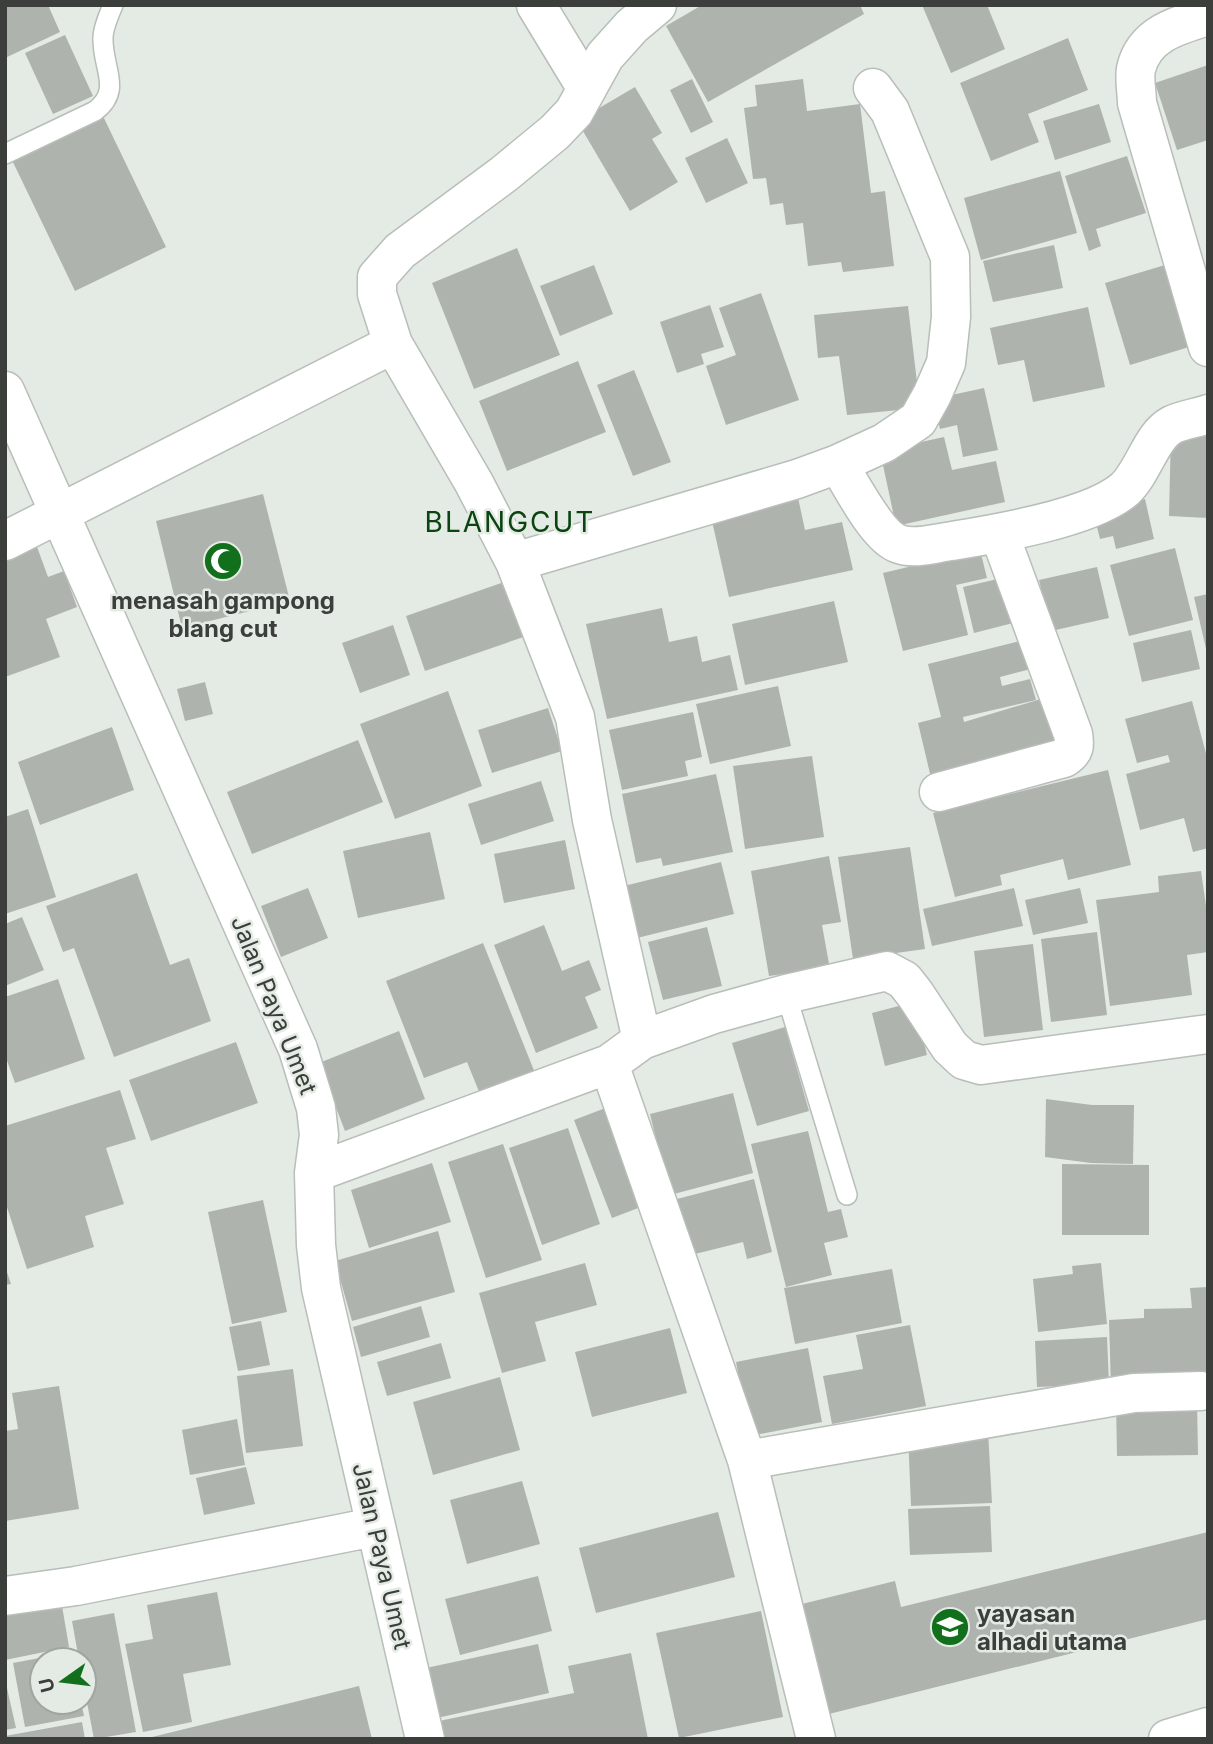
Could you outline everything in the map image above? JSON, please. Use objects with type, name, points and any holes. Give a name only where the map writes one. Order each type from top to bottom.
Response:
[{"type":"main road","points":[[536,5],[587,89]]},
{"type":"main road","points":[[642,1040],[592,820],[575,717],[515,562],[474,483],[393,344],[377,294],[377,277],[400,251],[504,174],[555,132],[574,112],[605,56],[632,26],[657,5]]},
{"type":"main road","points":[[1208,16],[1160,33],[1144,50],[1136,70],[1137,103],[1208,347]]},
{"type":"main road","points":[[515,562],[797,480],[884,443],[918,420],[946,363],[951,317],[950,257],[890,111],[873,88]]},
{"type":"main road","points":[[5,541],[393,344]]},
{"type":"main road","name":"Jalan Paya Umet","points":[[5,391],[298,1049],[316,1108],[318,1135],[314,1173],[316,1245],[321,1288],[425,1739]]},
{"type":"main road","points":[[838,464],[888,538],[900,544],[917,546],[999,533],[1061,518],[1112,497],[1124,490],[1142,469],[1151,447],[1171,425],[1208,414]]},
{"type":"main road","points":[[939,792],[1064,758],[1072,754],[1075,747],[1073,734],[999,533]]},
{"type":"main road","points":[[314,1173],[609,1064],[642,1040],[714,1014],[786,993],[887,971],[904,980],[915,993],[950,1048],[964,1060],[981,1065],[1208,1034]]},
{"type":"main road","points":[[609,1064],[747,1460],[816,1739]]},
{"type":"main road","points":[[747,1460],[1134,1393],[1201,1391]]},
{"type":"main road","points":[[5,1596],[76,1586],[374,1527]]},
{"type":"main road","points":[[1168,1739],[1208,1727]]},
{"type":"lane","points":[[5,154],[95,111],[107,102],[111,92],[103,36],[113,5]]},
{"type":"lane","points":[[786,993],[847,1195]]},
{"type":"building","points":[[12,5],[48,5],[60,32],[5,58],[5,8]]},
{"type":"building","points":[[702,5],[860,5],[864,14],[708,102],[666,26]]},
{"type":"building","points":[[922,5],[987,5],[1005,49],[951,73]]},
{"type":"building","points":[[65,35],[93,96],[53,114],[25,53]]},
{"type":"building","points":[[1068,38],[1088,90],[1028,114],[1039,142],[991,161],[960,83]]},
{"type":"building","points":[[1208,65],[1208,140],[1177,150],[1155,83]]},
{"type":"building","points":[[692,79],[713,122],[691,133],[670,90]]},
{"type":"building","points":[[803,79],[807,111],[860,104],[871,193],[885,191],[894,266],[843,272],[841,262],[808,266],[803,223],[786,225],[783,203],[770,205],[766,178],[753,179],[744,108],[757,106],[755,85]]},
{"type":"building","points":[[635,87],[662,133],[652,139],[678,182],[630,211],[577,121]]},
{"type":"building","points":[[1099,104],[1111,142],[1055,160],[1043,121]]},
{"type":"building","points":[[102,114],[166,247],[75,291],[11,158]]},
{"type":"building","points":[[727,138],[748,183],[706,203],[685,158]]},
{"type":"building","points":[[1127,156],[1146,213],[1096,229],[1101,246],[1089,251],[1065,176]]},
{"type":"building","points":[[1060,171],[1077,233],[981,260],[964,198]]},
{"type":"building","points":[[1054,245],[1063,288],[993,302],[983,261]]},
{"type":"building","points":[[517,248],[560,355],[474,389],[432,283]]},
{"type":"building","points":[[594,265],[613,314],[560,336],[540,286]]},
{"type":"building","points":[[1165,265],[1189,347],[1130,365],[1105,283]]},
{"type":"building","points":[[761,293],[799,400],[726,425],[706,366],[736,355],[719,308]]},
{"type":"building","points":[[710,305],[724,347],[701,354],[704,364],[677,373],[660,322]]},
{"type":"building","points":[[908,306],[920,408],[847,415],[839,356],[818,358],[814,315]]},
{"type":"building","points":[[1088,307],[1105,387],[1033,402],[1024,360],[998,365],[990,328]]},
{"type":"building","points":[[578,361],[606,432],[507,471],[479,401]]},
{"type":"building","points":[[634,370],[671,462],[633,476],[597,385]]},
{"type":"building","points":[[984,388],[998,450],[963,457],[957,425],[940,429],[933,399]]},
{"type":"building","points":[[1171,431],[1208,432],[1208,518],[1169,516]]},
{"type":"building","points":[[944,437],[952,470],[996,461],[1005,502],[896,526],[880,451]]},
{"type":"building","points":[[797,493],[805,530],[842,522],[853,570],[729,597],[710,512]]},
{"type":"building","name":"menasah gampong blang cut","points":[[263,494],[290,601],[182,628],[156,521]]},
{"type":"building","points":[[1145,499],[1154,539],[1116,549],[1113,536],[1100,539],[1093,511]]},
{"type":"building","points":[[36,544],[48,577],[64,571],[77,607],[46,619],[60,657],[5,677],[5,555]]},
{"type":"building","points":[[1175,548],[1193,620],[1129,636],[1110,565]]},
{"type":"building","points":[[980,550],[987,578],[956,585],[968,635],[903,651],[883,573]]},
{"type":"building","points":[[1097,567],[1109,618],[1051,631],[1039,580]]},
{"type":"building","points":[[516,578],[535,633],[425,671],[406,616]]},
{"type":"building","points":[[1002,578],[1013,623],[974,633],[963,587]]},
{"type":"building","points":[[1208,594],[1208,653],[1207,653],[1194,597]]},
{"type":"building","points":[[834,601],[848,662],[745,685],[732,624]]},
{"type":"building","points":[[662,608],[669,642],[697,636],[702,662],[730,655],[738,690],[607,719],[586,624]]},
{"type":"building","points":[[393,625],[410,675],[360,693],[342,643]]},
{"type":"building","points":[[1191,630],[1200,669],[1142,682],[1133,643]]},
{"type":"building","points":[[1024,640],[1031,669],[1000,677],[1002,686],[1030,679],[1036,700],[963,717],[964,722],[1054,695],[1067,745],[932,782],[918,723],[941,717],[928,664]]},
{"type":"building","points":[[205,682],[213,714],[185,721],[177,689]]},
{"type":"building","points":[[778,686],[791,746],[710,764],[696,704]]},
{"type":"building","points":[[448,691],[482,786],[395,819],[360,724]]},
{"type":"building","points":[[1192,701],[1208,761],[1208,848],[1193,852],[1184,818],[1140,830],[1126,774],[1170,762],[1168,755],[1137,763],[1125,719]]},
{"type":"building","points":[[548,708],[562,751],[492,773],[478,730]]},
{"type":"building","points":[[693,712],[702,757],[685,761],[688,776],[622,790],[609,730]]},
{"type":"building","points":[[112,727],[134,790],[40,825],[18,762]]},
{"type":"building","points":[[358,740],[383,802],[252,854],[227,792]]},
{"type":"building","points":[[812,756],[824,837],[745,849],[733,766]]},
{"type":"building","points":[[1108,770],[1131,865],[1068,880],[1063,859],[1000,875],[1002,885],[955,897],[933,813]]},
{"type":"building","points":[[716,774],[733,852],[663,866],[661,858],[636,863],[622,794]]},
{"type":"building","points":[[541,781],[554,821],[481,845],[468,804]]},
{"type":"building","points":[[28,809],[56,897],[5,914],[5,817]]},
{"type":"building","points":[[430,832],[445,899],[358,918],[343,851]]},
{"type":"building","points":[[565,840],[575,889],[504,903],[494,854]]},
{"type":"building","points":[[910,847],[925,949],[853,959],[838,857]]},
{"type":"building","points":[[829,856],[841,922],[822,925],[831,975],[792,983],[790,973],[769,976],[751,871]]},
{"type":"building","points":[[721,862],[734,914],[637,938],[624,886]]},
{"type":"building","points":[[1201,871],[1208,920],[1208,952],[1187,955],[1192,995],[1110,1006],[1096,900],[1159,892],[1158,876]]},
{"type":"building","points":[[137,873],[170,965],[189,958],[211,1021],[114,1057],[74,948],[63,952],[46,906]]},
{"type":"building","points":[[308,888],[328,938],[281,957],[261,906]]},
{"type":"building","points":[[1014,888],[1023,926],[932,946],[923,909]]},
{"type":"building","points":[[1080,888],[1088,923],[1033,935],[1025,900]]},
{"type":"building","points":[[22,917],[44,970],[5,986],[5,924]]},
{"type":"building","points":[[544,925],[562,971],[589,960],[601,990],[585,997],[598,1028],[536,1053],[494,945]]},
{"type":"building","points":[[707,927],[722,986],[663,1000],[648,942]]},
{"type":"building","points":[[1097,932],[1107,1015],[1051,1022],[1041,939]]},
{"type":"building","points":[[483,943],[535,1073],[480,1094],[467,1062],[424,1078],[386,981]]},
{"type":"building","points":[[1033,944],[1043,1030],[984,1037],[974,951]]},
{"type":"building","points":[[58,979],[85,1059],[15,1083],[5,1055],[5,997]]},
{"type":"building","points":[[914,1002],[927,1055],[885,1066],[872,1013]]},
{"type":"building","points":[[785,1027],[809,1111],[757,1126],[732,1043]]},
{"type":"building","points":[[399,1031],[425,1099],[345,1131],[319,1063]]},
{"type":"building","points":[[236,1042],[258,1103],[151,1141],[129,1080]]},
{"type":"building","points":[[120,1090],[136,1139],[106,1148],[124,1204],[85,1216],[94,1247],[27,1269],[5,1201],[5,1126]]},
{"type":"building","points":[[733,1093],[753,1173],[670,1195],[650,1114]]},
{"type":"building","points":[[1046,1099],[1092,1105],[1134,1105],[1133,1164],[1091,1163],[1045,1157]]},
{"type":"building","points":[[616,1104],[654,1202],[612,1218],[574,1120]]},
{"type":"building","points":[[568,1128],[600,1224],[542,1245],[509,1148]]},
{"type":"building","points":[[808,1131],[828,1212],[841,1209],[848,1237],[824,1243],[832,1275],[786,1287],[751,1144]]},
{"type":"building","points":[[503,1144],[542,1260],[486,1278],[448,1162]]},
{"type":"building","points":[[432,1163],[451,1222],[369,1248],[351,1190]]},
{"type":"building","points":[[1062,1164],[1149,1165],[1149,1235],[1062,1235]]},
{"type":"building","points":[[754,1179],[772,1252],[747,1259],[743,1242],[691,1255],[677,1199]]},
{"type":"building","points":[[263,1200],[287,1312],[232,1324],[208,1212]]},
{"type":"building","points":[[438,1231],[455,1292],[352,1321],[335,1261]]},
{"type":"building","points":[[585,1263],[597,1305],[535,1322],[546,1361],[502,1373],[479,1293]]},
{"type":"building","points":[[1101,1263],[1107,1324],[1038,1332],[1033,1279],[1073,1274],[1072,1266]]},
{"type":"building","points":[[5,1266],[11,1284],[5,1285]]},
{"type":"building","points":[[892,1269],[902,1323],[795,1344],[784,1288]]},
{"type":"building","points":[[1208,1287],[1208,1374],[1111,1389],[1109,1320],[1144,1318],[1144,1309],[1192,1308],[1190,1288]]},
{"type":"building","points":[[421,1306],[430,1337],[361,1357],[353,1327]]},
{"type":"building","points":[[261,1321],[270,1365],[238,1371],[229,1327]]},
{"type":"building","points":[[910,1325],[926,1406],[832,1424],[823,1376],[863,1369],[856,1335]]},
{"type":"building","points":[[670,1328],[687,1393],[592,1417],[575,1352]]},
{"type":"building","points":[[1107,1337],[1109,1384],[1037,1387],[1035,1341]]},
{"type":"building","points":[[441,1343],[451,1378],[387,1396],[377,1362]]},
{"type":"building","points":[[808,1348],[822,1422],[750,1436],[736,1362]]},
{"type":"building","points":[[293,1369],[303,1446],[246,1453],[237,1376]]},
{"type":"building","points":[[500,1377],[520,1450],[433,1475],[413,1402]]},
{"type":"building","points":[[59,1386],[79,1509],[5,1521],[5,1431],[18,1429],[12,1393]]},
{"type":"building","points":[[1197,1401],[1198,1455],[1117,1456],[1116,1402]]},
{"type":"building","points":[[237,1419],[245,1465],[190,1475],[182,1430]]},
{"type":"building","points":[[988,1431],[992,1503],[911,1506],[908,1434]]},
{"type":"building","points":[[246,1467],[255,1504],[204,1515],[196,1478]]},
{"type":"building","points":[[522,1481],[540,1544],[467,1564],[450,1500]]},
{"type":"building","points":[[990,1506],[992,1552],[910,1555],[908,1509]]},
{"type":"building","points":[[718,1512],[735,1577],[596,1613],[579,1548]]},
{"type":"building","name":"yayasan alhadi utama","points":[[1208,1532],[1208,1619],[825,1715],[798,1605],[895,1581],[901,1607]]},
{"type":"building","points":[[538,1576],[552,1631],[460,1655],[445,1599]]},
{"type":"building","points":[[217,1592],[231,1665],[183,1674],[192,1722],[143,1732],[125,1644],[153,1639],[147,1605]]},
{"type":"building","points":[[60,1594],[69,1646],[28,1646],[28,1655],[5,1660],[5,1604]]},
{"type":"building","points":[[761,1611],[783,1717],[679,1738],[656,1633]]},
{"type":"building","points":[[114,1613],[136,1732],[94,1739],[90,1716],[98,1716],[98,1646],[76,1646],[72,1621]]},
{"type":"building","points":[[538,1644],[549,1693],[437,1718],[426,1668]]},
{"type":"building","points":[[631,1653],[648,1739],[443,1739],[439,1721],[574,1693],[568,1666]]},
{"type":"building","points":[[28,1660],[28,1716],[84,1716],[25,1727],[13,1663]]},
{"type":"building","points":[[5,1679],[16,1728],[5,1730]]},
{"type":"building","points":[[359,1686],[372,1739],[148,1739],[148,1738]]},
{"type":"building","points":[[82,1722],[85,1739],[5,1739],[5,1736]]},
{"type":"place","name":"menasah gampong blang cut","points":[[223,561]]},
{"type":"place","name":"yayasan alhadi utama","points":[[950,1627]]},
{"type":"district","name":"BLANGCUT","points":[[510,522]]}]
